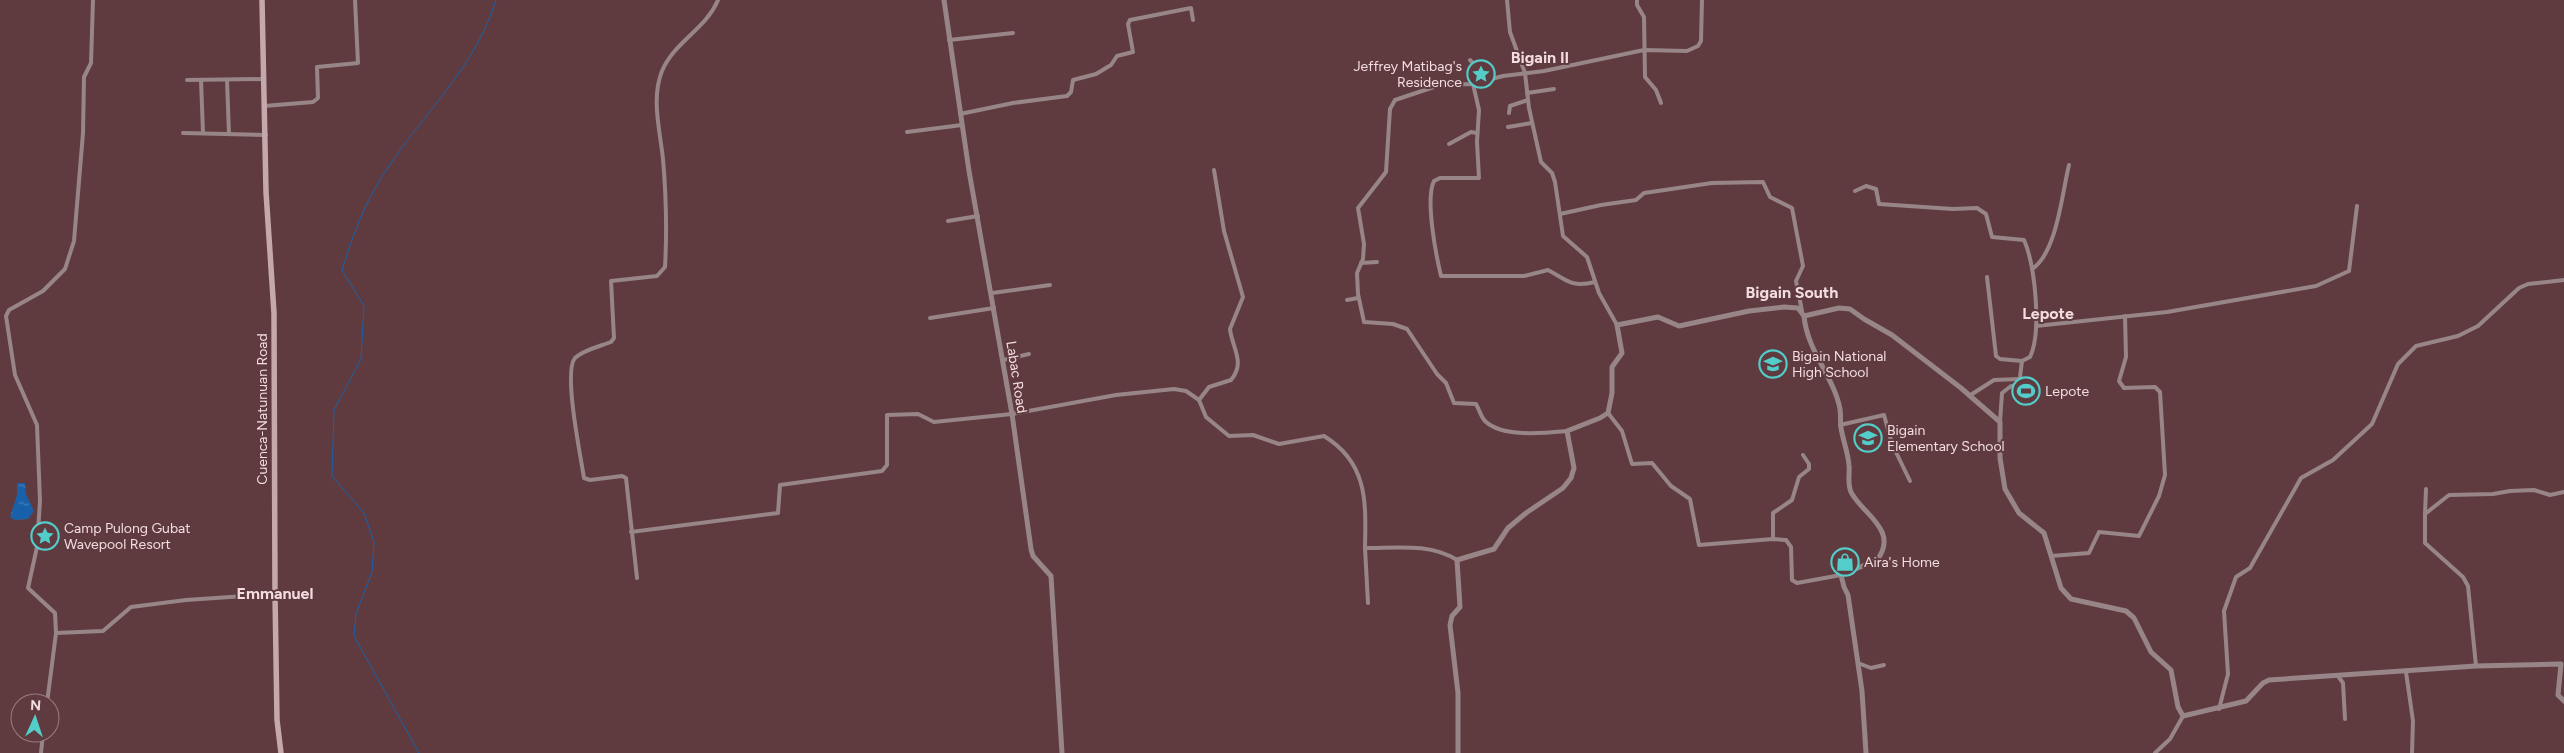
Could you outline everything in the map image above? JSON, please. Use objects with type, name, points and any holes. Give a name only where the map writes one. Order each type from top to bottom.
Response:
[{"type":"main road","name":"Cuenca-Natunuan Road","points":[[262,0],[266,192],[272,247],[274,313],[277,720],[281,753]]},
{"type":"street","points":[[48,693],[56,633],[55,614],[28,588],[37,546],[40,501],[37,425],[15,375],[6,316],[9,310],[44,290],[65,269],[74,241],[84,77],[91,63],[93,0]]},
{"type":"street","points":[[264,106],[313,102],[318,98],[317,67],[358,63],[355,0]]},
{"type":"street","points":[[637,578],[624,477],[590,480],[584,478],[571,393],[573,361],[576,357],[611,342],[614,338],[611,281],[657,276],[665,266],[663,160],[657,100],[659,81],[672,53],[712,14],[718,0]]},
{"type":"street","name":"Labac Road","points":[[944,0],[960,114],[1012,414],[1031,549],[1033,556],[1051,576],[1062,753]]},
{"type":"street","points":[[1507,0],[1510,32],[1525,73],[1532,123],[1541,162],[1552,173],[1555,182],[1562,236],[1587,257],[1595,282],[1617,324],[1622,353],[1612,366],[1612,393],[1608,413],[1567,431],[1534,434],[1505,429],[1487,423],[1476,404],[1454,403],[1446,383],[1433,369],[1407,329],[1393,324],[1364,322],[1358,298],[1357,273],[1361,263],[1364,244],[1358,208],[1386,172],[1391,103],[1440,85],[1474,84],[1525,73],[1544,71],[1644,50],[1685,51],[1698,46],[1702,34],[1702,0]]},
{"type":"street","points":[[1637,0],[1637,5],[1644,17],[1645,76],[1656,90],[1661,104]]},
{"type":"street","points":[[960,114],[1013,103],[1067,96],[1071,92],[1073,80],[1096,74],[1111,65],[1117,56],[1133,52],[1128,24],[1130,20],[1191,8],[1193,20]]},
{"type":"street","points":[[949,40],[1013,33]]},
{"type":"street","points":[[1470,60],[1473,62],[1474,84],[1479,110],[1477,133],[1479,178],[1440,178],[1434,181],[1431,187],[1431,215],[1442,276],[1524,276],[1548,270],[1573,284],[1595,282]]},
{"type":"street","points":[[187,80],[264,79]]},
{"type":"street","points":[[201,80],[202,133]]},
{"type":"street","points":[[227,80],[229,134]]},
{"type":"street","points":[[1527,93],[1554,89]]},
{"type":"street","points":[[1510,113],[1510,106],[1528,100]]},
{"type":"street","points":[[1508,128],[1532,123]]},
{"type":"street","points":[[908,132],[962,125]]},
{"type":"street","points":[[1449,144],[1471,132],[1477,133]]},
{"type":"street","points":[[184,133],[266,135]]},
{"type":"street","points":[[2032,270],[2041,261],[2054,235],[2070,165]]},
{"type":"street","points":[[1199,400],[1209,387],[1231,380],[1238,366],[1236,347],[1230,329],[1242,297],[1224,231],[1214,170]]},
{"type":"street","points":[[1560,214],[1636,200],[1644,194],[1651,192],[1712,183],[1763,182],[1770,197],[1792,208],[1803,266],[1796,281],[1808,337],[1838,403],[1840,425],[1849,464],[1850,491],[1874,519],[1882,532],[1884,541],[1881,555],[1877,560],[1841,575],[1797,583],[1792,580],[1790,542],[1773,539],[1699,545],[1690,499],[1671,486],[1652,463],[1632,464],[1622,430],[1608,413]]},
{"type":"street","points":[[1855,191],[1866,186],[1876,189],[1879,204],[1953,209],[1977,208],[1984,211],[1992,237],[2024,240],[2032,270],[2036,326],[2033,350],[2030,356],[2022,362],[2000,359],[1996,356],[1987,277]]},
{"type":"street","points":[[2036,326],[2167,312],[2316,286],[2347,274],[2351,268],[2357,206]]},
{"type":"street","points":[[948,221],[978,216]]},
{"type":"street","points":[[1361,263],[1377,262]]},
{"type":"street","points":[[2219,709],[2228,674],[2224,611],[2232,583],[2236,577],[2250,568],[2301,478],[2333,460],[2372,424],[2398,364],[2416,346],[2458,336],[2478,326],[2519,288],[2528,284],[2564,280]]},
{"type":"street","points":[[992,293],[1050,285]]},
{"type":"street","points":[[1347,300],[1358,298]]},
{"type":"street","points":[[1617,324],[1658,317],[1679,326],[1771,308],[1793,307],[1803,314],[1839,308],[1850,309],[1868,322],[1892,335],[2000,422]]},
{"type":"street","points":[[930,318],[994,308]]},
{"type":"street","points":[[2051,556],[2089,553],[2099,532],[2139,536],[2163,487],[2160,392],[2155,387],[2124,388],[2119,381],[2126,357],[2125,316]]},
{"type":"street","points":[[1003,360],[1029,354]]},
{"type":"street","points":[[2022,362],[2020,385],[2011,386],[2002,393],[2000,458],[2005,489],[2019,513],[2044,533],[2061,588],[2071,599],[2126,611],[2134,618],[2151,652],[2171,670],[2178,707],[2183,716]]},
{"type":"street","points":[[1969,396],[1994,380],[2020,378]]},
{"type":"street","points":[[631,532],[778,513],[780,485],[882,471],[887,465],[887,415],[918,414],[934,422],[1012,414],[1116,395],[1165,390],[1186,391],[1199,400],[1206,418],[1229,436],[1253,435],[1279,444],[1321,435],[1338,446],[1354,464],[1362,481],[1368,603]]},
{"type":"street","points":[[1840,425],[1884,415],[1892,444],[1910,481]]},
{"type":"street","points":[[1365,548],[1432,548],[1444,552],[1457,560],[1494,549],[1508,528],[1526,513],[1563,488],[1571,478],[1574,468],[1567,431]]},
{"type":"street","points":[[1773,539],[1773,513],[1792,500],[1799,477],[1809,469],[1809,464],[1803,455]]},
{"type":"street","points":[[2426,488],[2425,543],[2463,577],[2468,586],[2476,666]]},
{"type":"street","points":[[2425,514],[2449,495],[2493,494],[2534,490],[2550,495],[2564,492]]},
{"type":"street","points":[[1457,560],[1460,606],[1452,616],[1450,625],[1458,693],[1458,753]]},
{"type":"street","points":[[1841,575],[1844,587],[1848,591],[1858,663],[1866,753]]},
{"type":"street","points":[[56,633],[103,631],[131,607],[186,600],[275,594]]},
{"type":"street","points":[[2155,753],[2170,738],[2183,716],[2246,702],[2266,681],[2476,666],[2562,662],[2558,695],[2564,702]]},
{"type":"street","points":[[1858,663],[1871,668],[1884,665]]},
{"type":"street","points":[[2406,672],[2413,721],[2412,753]]},
{"type":"street","points":[[2338,676],[2343,683],[2345,719]]},
{"type":"water","points":[[17,483],[25,483],[26,494],[34,511],[28,519],[15,520],[10,517],[17,495]]},
{"type":"waterway","points":[[419,753],[354,636],[356,614],[372,572],[374,542],[364,513],[332,476],[334,410],[361,359],[364,306],[342,270],[356,228],[375,188],[405,143],[464,66],[487,23],[496,0]]},
{"type":"place","name":"Jeffrey Matibag's Residence","points":[[1481,74]]},
{"type":"place","name":"Bigain National High School","points":[[1773,364]]},
{"type":"place","name":"Lepote","points":[[2026,391]]},
{"type":"place","name":"Bigain Elementary School","points":[[1868,438]]},
{"type":"place","name":"Camp Pulong Gubat Wavepool Resort","points":[[45,536]]},
{"type":"place","name":"Aira's Home","points":[[1845,562]]},
{"type":"district","name":"Bigain II","points":[[1540,57]]},
{"type":"district","name":"Bigain South","points":[[1792,292]]},
{"type":"district","name":"Lepote","points":[[2048,313]]},
{"type":"district","name":"Emmanuel","points":[[275,593]]}]
